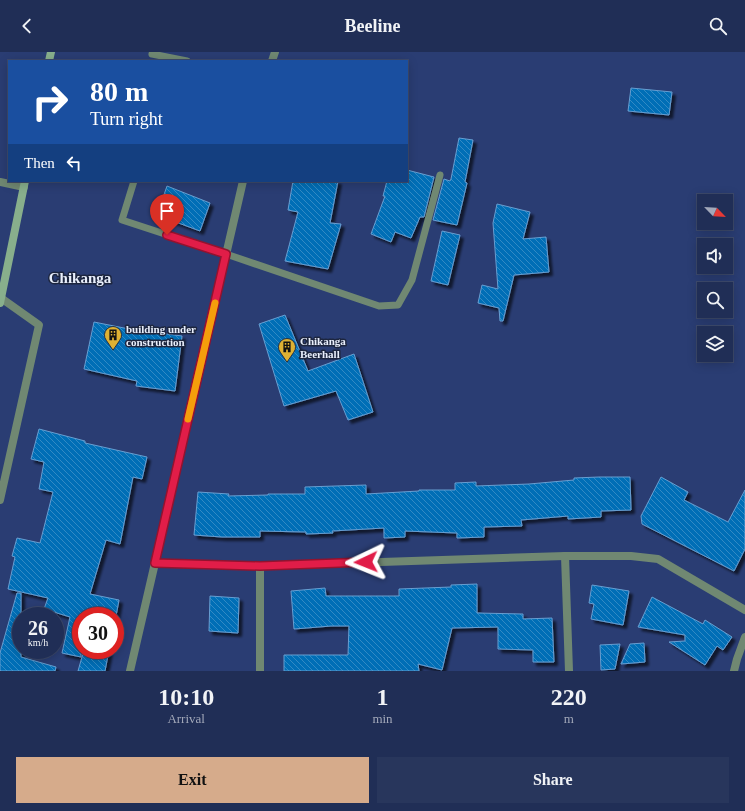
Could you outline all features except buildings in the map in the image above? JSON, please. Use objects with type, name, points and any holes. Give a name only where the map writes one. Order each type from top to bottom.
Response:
[{"type":"street","points":[[0,182],[24,184],[0,301],[39,325],[0,500]]},
{"type":"street","points":[[130,671],[243,182]]},
{"type":"street","points":[[155,563],[260,566],[565,556],[631,556],[658,560],[745,610]]},
{"type":"street","points":[[565,556],[569,671]]},
{"type":"street","points":[[260,566],[260,671]]},
{"type":"street","points":[[734,671],[745,637]]},
{"type":"lane","points":[[149,53],[157,60]]},
{"type":"lane","points":[[149,53],[182,60]]},
{"type":"lane","points":[[134,182],[122,220],[379,306],[398,305],[412,280],[440,175]]},
{"type":"slow traffic","points":[[188,419],[215,303]]},
{"type":"place","name":"building under construction","points":[[113,350]]},
{"type":"place","name":"Chikanga Beerhall","points":[[287,362]]},
{"type":"district","name":"Chikanga","points":[[80,278]]},
{"type":"route","points":[[167,235],[226,254],[155,563],[260,566],[366,562]]}]
